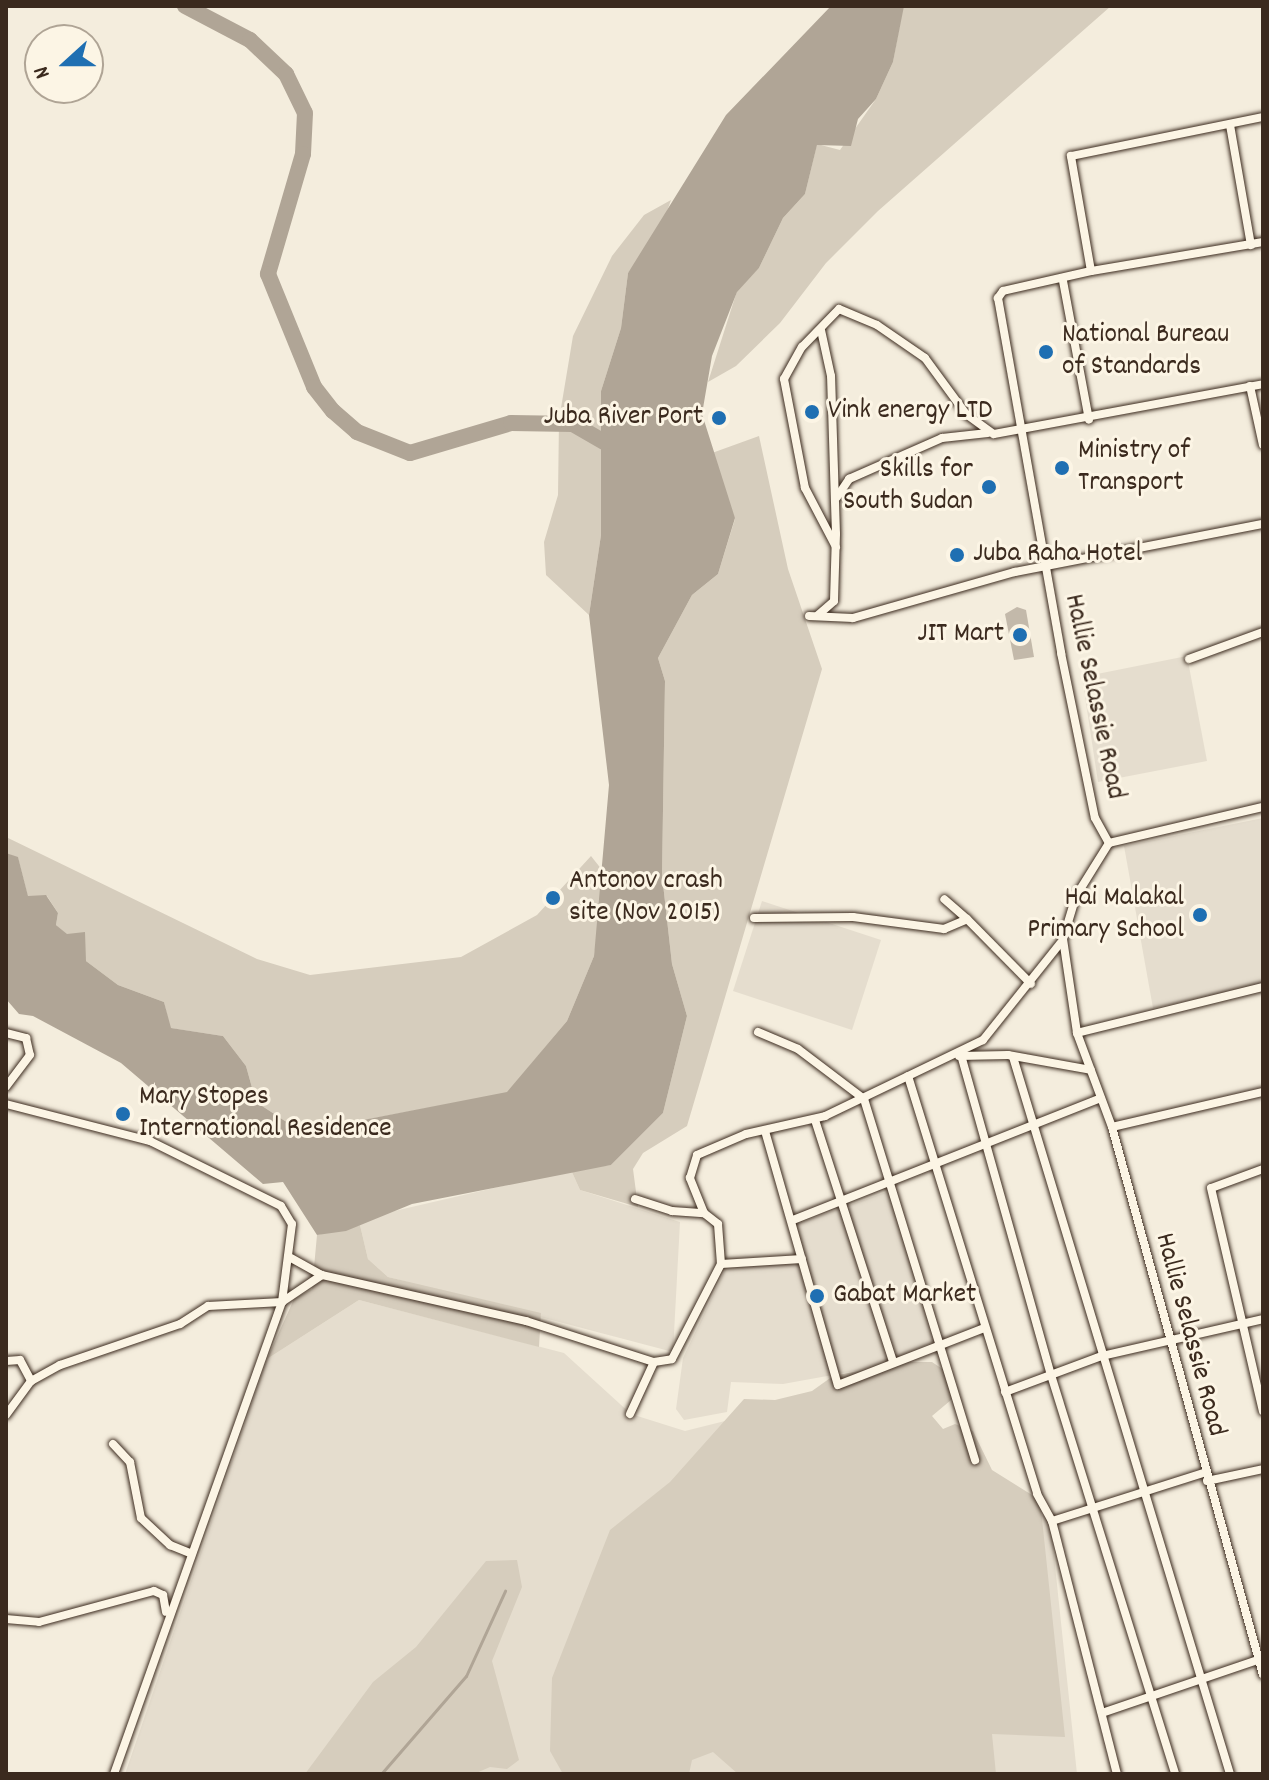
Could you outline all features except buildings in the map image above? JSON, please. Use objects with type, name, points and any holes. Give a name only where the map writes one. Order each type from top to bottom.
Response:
[{"type":"street","points":[[1091,271],[1071,156],[1263,117]]},
{"type":"street","points":[[1230,125],[1251,245]]},
{"type":"street","name":"Hallie Selassie Road","points":[[1263,242],[1091,271],[1063,281],[1003,291],[998,298],[1025,431],[1044,568],[1095,818],[1109,843],[1076,896],[1063,939],[1077,1033],[1112,1127],[1205,1477],[1263,1675]]},
{"type":"street","points":[[1063,281],[1089,420]]},
{"type":"street","points":[[836,547],[805,488],[784,379],[802,347],[842,308],[877,325],[925,358],[966,414],[989,433]]},
{"type":"street","points":[[821,330],[831,376],[837,498],[836,547],[832,607],[809,616],[853,618],[1044,568],[1263,524]]},
{"type":"street","points":[[837,498],[849,479],[942,438],[1025,431],[1263,384]]},
{"type":"street","points":[[1250,386],[1263,445]]},
{"type":"street","points":[[1189,659],[1263,632]]},
{"type":"street","points":[[1109,843],[1263,807]]},
{"type":"street","points":[[944,899],[1031,984]]},
{"type":"street","points":[[754,918],[853,917],[944,929],[967,919]]},
{"type":"street","points":[[704,1213],[691,1163],[708,1148],[815,1120],[983,1040],[1031,984],[1063,939]]},
{"type":"street","points":[[1077,1033],[1263,987]]},
{"type":"street","points":[[758,1032],[798,1049],[864,1099],[975,1460]]},
{"type":"street","points":[[6,1033],[26,1038],[30,1055],[6,1087]]},
{"type":"street","points":[[931,1064],[961,1055],[1013,1057],[1091,1070]]},
{"type":"street","points":[[961,1055],[1051,1375],[1175,1774]]},
{"type":"street","points":[[1013,1057],[1230,1774]]},
{"type":"street","points":[[908,1076],[937,1163],[984,1328],[1052,1521],[1117,1774]]},
{"type":"street","points":[[1112,1127],[1263,1092]]},
{"type":"street","points":[[793,1220],[846,1204],[937,1163],[1101,1098]]},
{"type":"street","points":[[6,1104],[150,1141],[260,1193],[288,1213],[291,1258],[282,1302],[167,1617],[114,1774]]},
{"type":"street","points":[[815,1120],[846,1204],[893,1362]]},
{"type":"street","points":[[765,1131],[838,1385],[984,1328]]},
{"type":"street","points":[[1263,1169],[1212,1184],[1240,1323],[1263,1411]]},
{"type":"street","points":[[291,1258],[322,1275],[526,1321],[654,1362],[680,1352],[721,1264],[718,1224],[704,1213],[672,1211],[635,1199]]},
{"type":"street","points":[[721,1264],[802,1259]]},
{"type":"street","points":[[6,1415],[31,1381],[180,1324],[208,1306],[282,1302],[322,1275]]},
{"type":"street","points":[[1005,1392],[1102,1356],[1263,1319]]},
{"type":"street","points":[[6,1361],[20,1360],[31,1381]]},
{"type":"street","points":[[630,1414],[654,1362]]},
{"type":"street","points":[[113,1444],[130,1462],[141,1518],[162,1531],[170,1545],[190,1553]]},
{"type":"street","points":[[1052,1521],[1142,1490],[1263,1469]]},
{"type":"street","points":[[6,1619],[39,1622],[154,1591],[163,1595],[167,1617]]},
{"type":"street","points":[[1102,1713],[1258,1660]]},
{"type":"shaded area","points":[[831,6],[904,6],[893,62],[876,99],[858,119],[851,146],[817,145],[805,194],[783,218],[759,268],[737,292],[712,356],[702,414],[735,518],[718,574],[692,595],[658,658],[665,681],[662,875],[672,964],[687,1016],[663,1113],[611,1165],[412,1204],[346,1231],[317,1235],[283,1182],[263,1184],[121,1063],[33,1016],[19,1014],[6,999],[6,853],[18,857],[28,896],[46,895],[58,913],[56,925],[67,934],[85,932],[86,961],[118,985],[164,1002],[171,1028],[223,1036],[246,1066],[256,1102],[288,1123],[322,1128],[507,1092],[567,1021],[594,956],[609,785],[589,615],[601,535],[601,391],[621,328],[628,273],[726,115]]},
{"type":"shaded area","points":[[1111,6],[878,211],[826,263],[780,323],[736,366],[708,382],[737,291],[759,268],[783,218],[805,194],[817,144],[840,150],[876,99],[893,62],[903,7]]},
{"type":"shaded area","points":[[671,200],[660,231],[628,273],[621,328],[601,391],[601,535],[589,615],[546,575],[544,542],[558,495],[559,420],[573,336],[612,256],[644,215]]},
{"type":"shaded area","points":[[759,436],[788,569],[822,669],[687,1126],[643,1153],[633,1169],[638,1207],[580,1190],[571,1170],[611,1165],[663,1113],[687,1016],[672,964],[662,875],[665,681],[658,658],[692,595],[718,574],[735,519],[712,453]]},
{"type":"shaded area","points":[[1187,656],[1207,761],[1098,782],[1082,677]]},
{"type":"shaded area","name":"Hai Malakal Primary School","points":[[1263,818],[1263,985],[1153,1008],[1124,846]]},
{"type":"shaded area","points":[[6,837],[257,959],[310,975],[461,957],[537,915],[591,856],[606,875],[594,956],[567,1021],[507,1093],[322,1128],[288,1123],[256,1102],[246,1066],[223,1036],[170,1028],[164,1002],[118,985],[86,961],[82,948],[56,925],[58,913],[47,896],[28,897],[18,858],[6,853]]},
{"type":"shaded area","points":[[762,901],[881,940],[852,1030],[733,991]]},
{"type":"shaded area","points":[[571,1170],[580,1190],[680,1222],[673,1352],[388,1277],[368,1259],[360,1225],[377,1215]]},
{"type":"shaded area","name":"Gabat Market","points":[[889,1191],[935,1341],[877,1367],[783,1384],[731,1382],[727,1412],[684,1420],[676,1409],[683,1358],[726,1268],[803,1262],[794,1225]]},
{"type":"shaded area","points":[[360,1225],[368,1259],[388,1277],[541,1313],[539,1347],[359,1300],[267,1359],[294,1299],[312,1289],[317,1235]]},
{"type":"shaded area","points":[[359,1300],[564,1353],[631,1414],[685,1431],[761,1412],[1050,1518],[1077,1774],[125,1774],[267,1359]]},
{"type":"shaded area","points":[[904,1362],[932,1362],[950,1374],[957,1395],[932,1416],[943,1429],[955,1424],[973,1431],[992,1470],[1040,1500],[1065,1737],[992,1734],[996,1774],[738,1774],[713,1752],[692,1760],[689,1774],[563,1774],[550,1751],[552,1678],[610,1530],[670,1482],[744,1399],[775,1400],[812,1391],[833,1376]]},
{"type":"shaded area","points":[[517,1560],[522,1587],[492,1661],[519,1760],[507,1769],[490,1767],[474,1774],[305,1774],[373,1682],[416,1647],[486,1561]]},
{"type":"waterway","points":[[185,6],[250,40],[286,74],[305,113],[303,154],[268,274],[314,387],[333,411],[357,432],[410,453],[511,423],[573,424],[604,442]]},
{"type":"waterway","points":[[381,1774],[466,1676],[505,1591]]},
{"type":"place","name":"National Bureau of Standards","points":[[1046,352]]},
{"type":"place","name":"Vink energy LTD","points":[[812,412]]},
{"type":"place","name":"Juba River Port","points":[[719,418]]},
{"type":"place","name":"Ministry of Transport","points":[[1062,468]]},
{"type":"place","name":"Skills for South Sudan","points":[[989,487]]},
{"type":"place","name":"Juba Raha Hotel","points":[[957,555]]},
{"type":"place","name":"JIT Mart","points":[[1020,635]]},
{"type":"place","name":"Antonov crash site (Nov 2015)","points":[[553,898]]},
{"type":"place","name":"Hai Malakal Primary School","points":[[1200,915]]},
{"type":"place","name":"Mary Stopes International Residence","points":[[123,1114]]},
{"type":"place","name":"Gabat Market","points":[[817,1296]]}]
